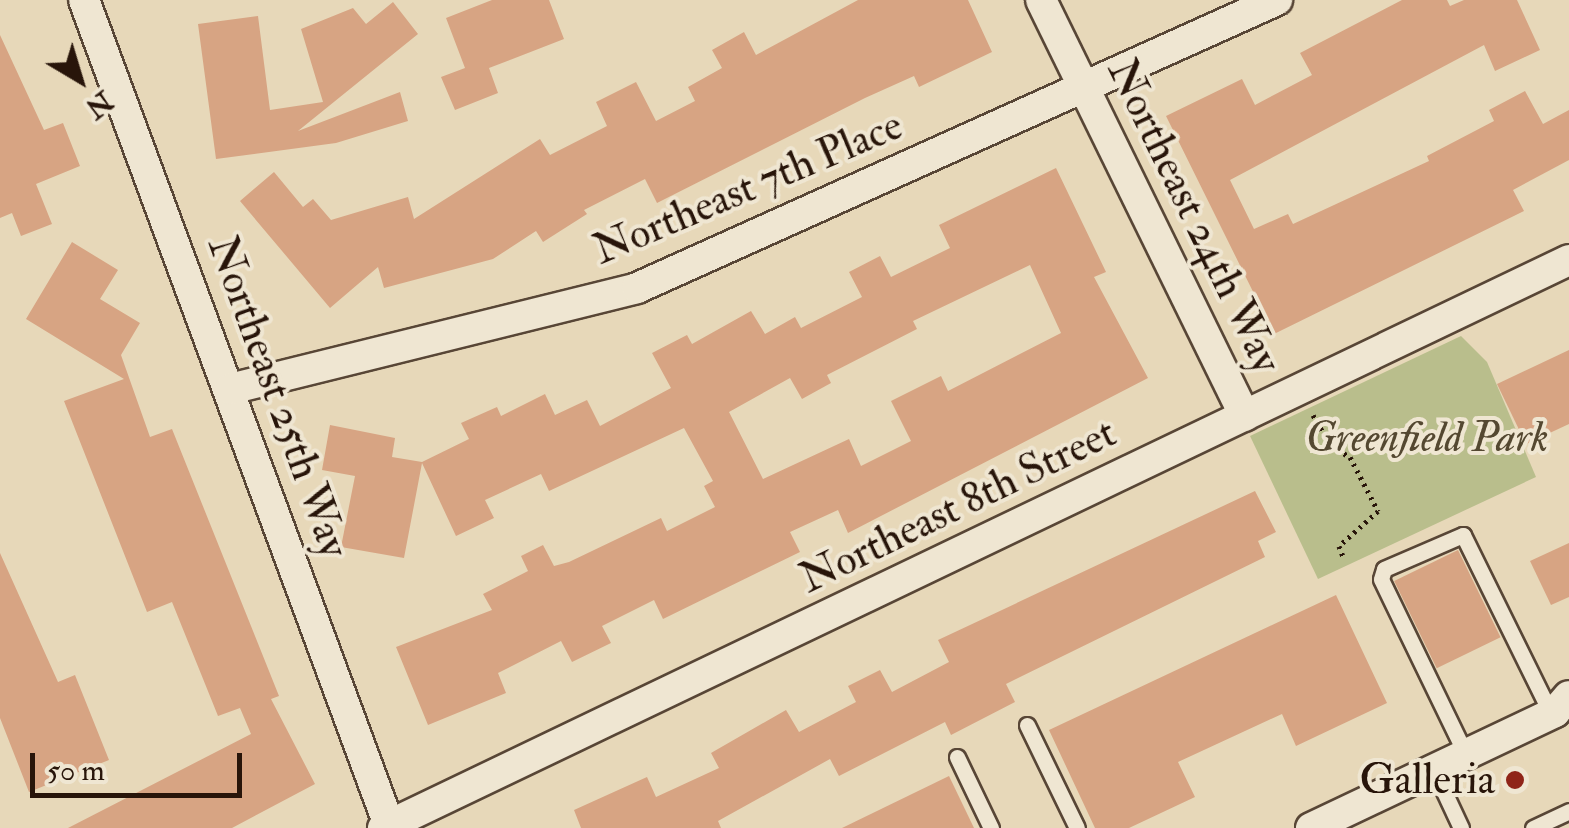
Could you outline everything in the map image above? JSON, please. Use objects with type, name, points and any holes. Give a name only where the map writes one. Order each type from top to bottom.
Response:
[{"type":"street","name":"Northeast 25th Way","points":[[84,0],[230,389],[386,827]]},
{"type":"street","name":"Northeast 24th Way","points":[[1040,0],[1245,416]]},
{"type":"street","name":"Northeast 7th Place","points":[[230,389],[637,288],[1276,0]]},
{"type":"street","name":"Northeast 8th Street","points":[[386,827],[1569,260]]},
{"type":"street","points":[[1311,828],[1561,709]]},
{"type":"lane","points":[[1466,755],[1381,579],[1384,569],[1463,535],[1561,709]]},
{"type":"lane","points":[[1027,725],[1076,828]]},
{"type":"lane","points":[[958,757],[992,828]]},
{"type":"lane","points":[[1434,770],[1462,828]]},
{"type":"lane","points":[[1533,828],[1562,819]]},
{"type":"path","points":[[1303,388],[1317,424],[1331,446],[1350,456],[1378,510],[1339,546],[1344,559]]},
{"type":"green space","name":"Greenfield Park","points":[[1461,336],[1487,362],[1536,477],[1318,579],[1250,436]]},
{"type":"building","points":[[492,0],[549,0],[564,39],[489,68],[498,93],[455,110],[441,77],[465,68],[446,18]]},
{"type":"building","points":[[858,0],[968,0],[992,52],[919,87],[914,76],[865,98],[657,203],[645,179],[584,210],[587,214],[543,242],[536,231],[493,259],[384,288],[378,267],[330,308],[240,201],[274,172],[303,207],[313,199],[331,220],[408,197],[414,219],[540,139],[550,155],[607,126],[596,102],[636,82],[656,121],[695,101],[688,87],[722,68],[712,50],[744,32],[756,55]]},
{"type":"building","points":[[1402,0],[1447,0],[1450,6],[1464,0],[1517,0],[1540,50],[1495,71],[1484,45],[1230,180],[1254,229],[1288,214],[1293,224],[1429,161],[1427,156],[1494,121],[1489,110],[1525,91],[1543,124],[1569,110],[1569,160],[1513,190],[1524,211],[1274,334],[1166,116],[1242,79],[1255,105],[1312,75],[1300,53]]},
{"type":"building","points":[[393,2],[418,34],[298,131],[400,92],[408,121],[336,143],[216,159],[198,24],[258,16],[270,110],[323,102],[301,29],[353,8],[366,24]]},
{"type":"building","points":[[0,35],[44,130],[63,123],[80,166],[36,184],[52,224],[21,236],[12,213],[0,218]]},
{"type":"building","points":[[1056,168],[1106,272],[1094,277],[1148,378],[848,533],[838,510],[790,532],[800,552],[663,619],[654,600],[602,626],[611,643],[572,662],[561,641],[498,673],[506,693],[428,725],[396,647],[492,610],[483,594],[528,571],[521,556],[543,545],[554,566],[661,518],[667,531],[715,507],[704,486],[713,481],[684,428],[549,491],[541,474],[485,500],[494,518],[456,536],[422,463],[404,558],[341,547],[355,476],[322,470],[330,425],[395,438],[392,457],[422,462],[469,439],[461,423],[497,407],[501,416],[545,394],[555,415],[587,400],[600,426],[671,388],[652,353],[687,335],[692,344],[751,311],[765,334],[795,317],[801,328],[862,297],[849,272],[880,256],[891,277],[950,248],[939,225]],"holes":[[[1030,265],[1061,333],[948,391],[941,376],[891,401],[911,441],[861,466],[849,439],[763,479],[729,412],[790,378],[802,399],[831,383],[827,375],[917,329],[913,321]]]},
{"type":"building","points":[[72,242],[118,270],[100,299],[140,323],[121,355],[150,437],[172,429],[279,696],[271,699],[315,784],[232,828],[68,828],[251,734],[240,708],[218,716],[172,602],[147,612],[64,401],[124,379],[26,319]]},
{"type":"building","points":[[1569,350],[1569,424],[1526,444],[1497,384]]},
{"type":"building","points":[[1255,491],[1276,532],[1258,541],[1265,557],[1006,684],[1015,702],[951,735],[945,722],[839,776],[830,759],[718,821],[721,828],[581,828],[574,810],[647,777],[656,797],[719,768],[711,753],[786,710],[799,732],[856,702],[848,686],[880,670],[892,692],[949,662],[938,640]]},
{"type":"building","points":[[1569,543],[1569,597],[1551,605],[1530,561]]},
{"type":"building","points":[[1458,550],[1501,637],[1437,668],[1394,581]]},
{"type":"building","points":[[0,553],[58,682],[75,675],[109,760],[29,792],[0,718]]},
{"type":"building","points":[[1336,595],[1387,703],[1296,746],[1282,714],[1178,762],[1195,797],[1129,828],[1095,828],[1049,730]]},
{"type":"building","points":[[949,776],[974,828],[842,828]]},
{"type":"place","name":"Galleria","points":[[1515,780]]}]
